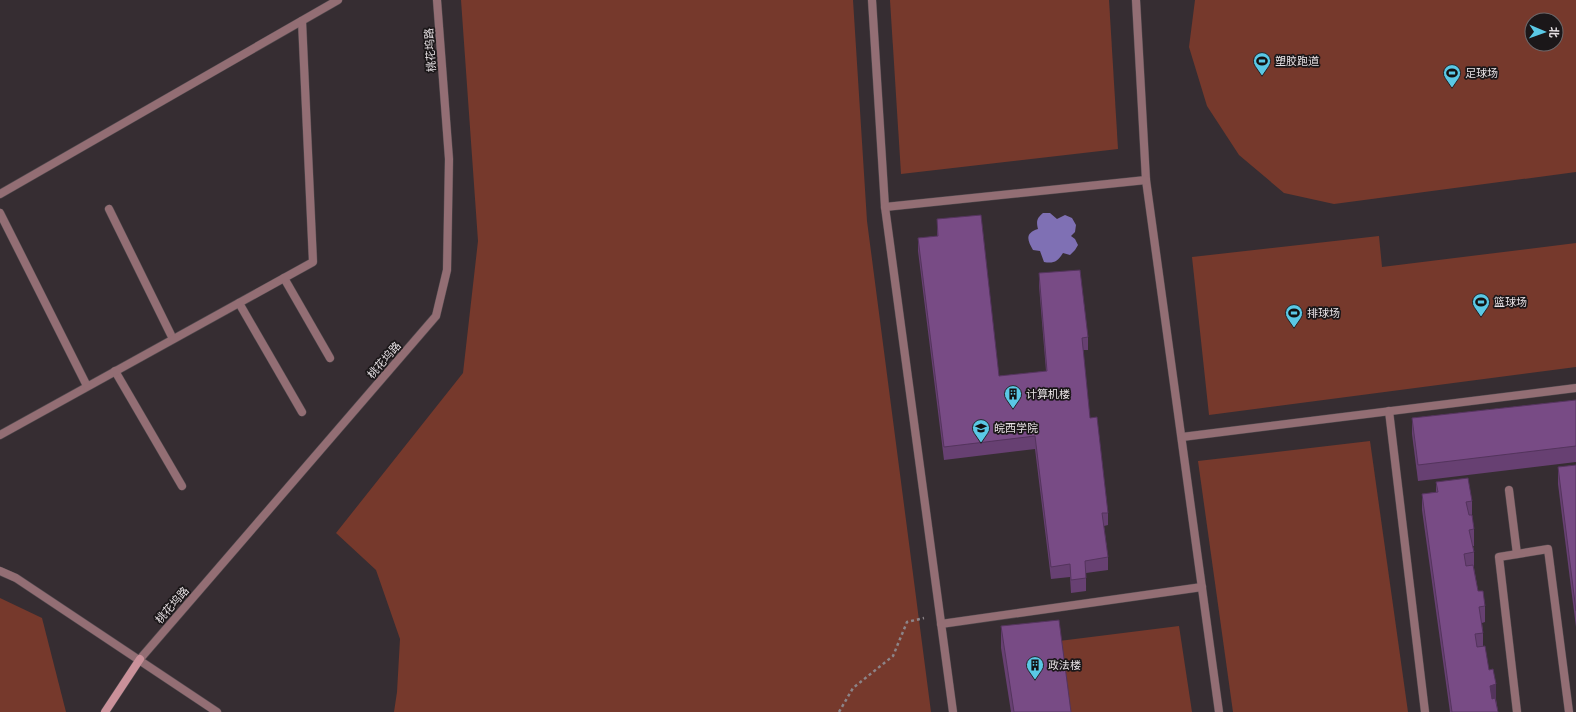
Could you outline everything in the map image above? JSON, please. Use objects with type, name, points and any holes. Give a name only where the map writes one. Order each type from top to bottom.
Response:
[{"type":"main road","points":[[105,712],[140,659]]},
{"type":"street","points":[[0,194],[338,0]]},
{"type":"street","name":"桃花坞路","points":[[140,659],[436,316],[447,270],[449,160],[437,0]]},
{"type":"street","points":[[872,0],[885,207],[953,712]]},
{"type":"street","points":[[1136,0],[1146,180],[1219,712]]},
{"type":"street","points":[[0,435],[313,262],[302,21]]},
{"type":"street","points":[[885,207],[1146,180]]},
{"type":"street","points":[[109,208],[173,339]]},
{"type":"street","points":[[0,213],[87,386]]},
{"type":"street","points":[[284,278],[330,358]]},
{"type":"street","points":[[239,303],[302,412]]},
{"type":"street","points":[[115,371],[182,486]]},
{"type":"street","points":[[1182,437],[1576,388]]},
{"type":"street","points":[[1389,411],[1425,712]]},
{"type":"street","points":[[1509,490],[1517,554]]},
{"type":"street","points":[[1517,712],[1499,558],[1548,549],[1569,712]]},
{"type":"street","points":[[0,571],[16,578],[140,659],[217,712]]},
{"type":"street","points":[[941,624],[1202,587]]},
{"type":"path","points":[[839,712],[853,688],[892,656],[907,622],[940,615]]},
{"type":"shaded area","points":[[461,0],[853,0],[867,221],[931,712],[394,712],[397,692],[400,639],[376,570],[336,533],[463,373],[478,241]]},
{"type":"shaded area","points":[[890,0],[1109,0],[1118,149],[901,174]]},
{"type":"shaded area","points":[[1195,0],[1576,0],[1576,172],[1334,204],[1284,193],[1239,155],[1207,106],[1189,47]]},
{"type":"shaded area","points":[[1043,213],[1050,213],[1057,219],[1065,215],[1072,218],[1076,225],[1075,232],[1071,236],[1075,239],[1078,245],[1075,250],[1070,255],[1063,253],[1057,260],[1050,263],[1044,262],[1040,251],[1033,250],[1029,243],[1028,237],[1031,233],[1038,229],[1037,224],[1039,216]]},
{"type":"shaded area","points":[[1379,236],[1382,267],[1576,243],[1576,367],[1209,415],[1192,257]]},
{"type":"shaded area","points":[[1370,441],[1408,712],[1233,712],[1198,461]]},
{"type":"shaded area","points":[[0,598],[42,618],[66,712],[0,712]]},
{"type":"shaded area","points":[[1179,626],[1192,712],[1069,712],[1059,641]]},
{"type":"building","name":"计算机楼","points":[[981,215],[999,376],[1047,371],[1039,273],[1080,270],[1088,337],[1082,338],[1090,418],[1097,417],[1108,513],[1102,513],[1108,557],[1085,561],[1086,578],[1071,580],[1070,564],[1051,567],[1035,436],[944,447],[918,238],[938,236],[937,219]]},
{"type":"building","points":[[1576,400],[1576,446],[1418,465],[1412,418]]},
{"type":"building","points":[[1576,465],[1576,611],[1558,467]]},
{"type":"building","points":[[1468,478],[1472,501],[1466,502],[1469,515],[1472,515],[1474,529],[1469,530],[1474,552],[1464,554],[1466,566],[1473,565],[1478,591],[1483,591],[1485,606],[1479,607],[1483,633],[1475,634],[1477,647],[1485,646],[1489,670],[1493,669],[1496,684],[1490,686],[1492,699],[1495,698],[1498,712],[1452,712],[1422,494],[1438,492],[1436,482]]},
{"type":"building","name":"政法楼","points":[[1059,620],[1071,712],[1014,712],[1001,626]]},
{"type":"place","name":"塑胶跑道","points":[[1262,76]]},
{"type":"place","name":"足球场","points":[[1452,88]]},
{"type":"place","name":"篮球场","points":[[1481,317]]},
{"type":"place","name":"排球场","points":[[1294,328]]},
{"type":"place","name":"计算机楼","points":[[1013,409]]},
{"type":"place","name":"皖西学院","points":[[981,443]]},
{"type":"place","name":"政法楼","points":[[1035,680]]}]
